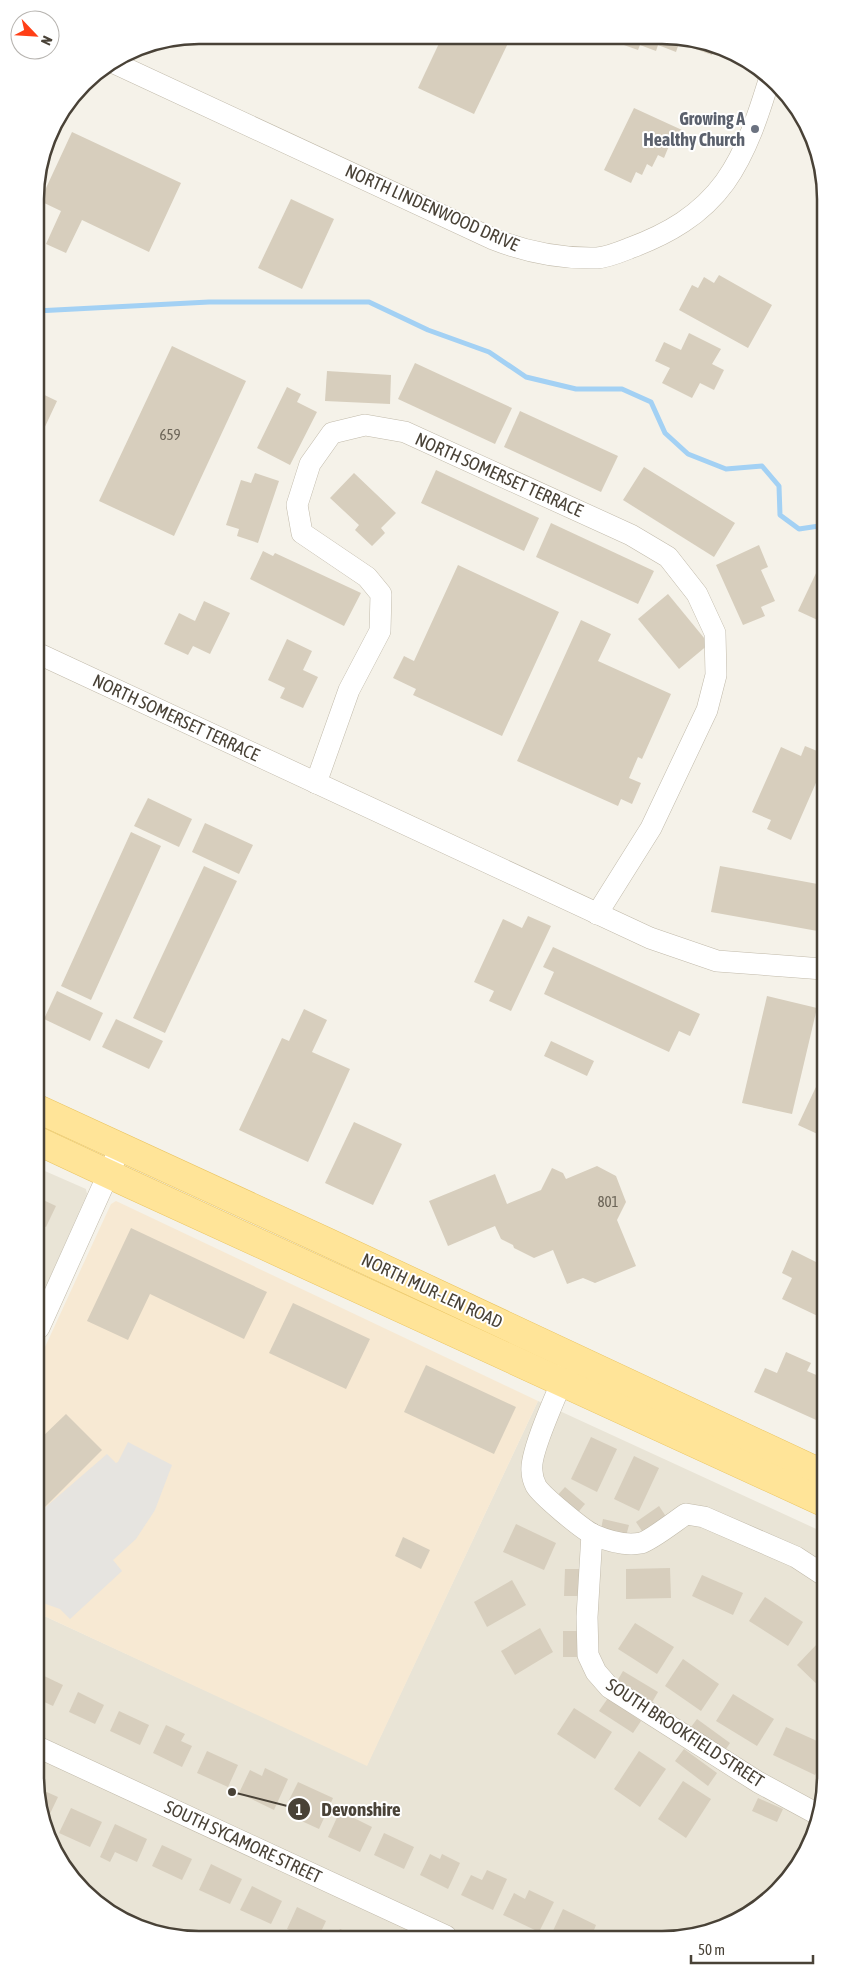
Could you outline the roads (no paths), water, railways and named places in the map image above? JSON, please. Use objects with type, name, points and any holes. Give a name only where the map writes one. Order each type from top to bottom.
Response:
[{"type":"main road","name":"NORTH MUR-LEN ROAD","points":[[44,1112],[121,1146],[568,1370],[817,1498]]},
{"type":"main road","name":"NORTH MUR-LEN ROAD","points":[[44,1144],[108,1174],[568,1370],[817,1472]]},
{"type":"street","name":"NORTH LINDENWOOD DRIVE","points":[[119,65],[515,247],[552,256],[599,258],[658,238],[680,225],[712,198],[738,162],[750,136],[767,84]]},
{"type":"street","name":"NORTH SOMERSET TERRACE","points":[[316,782],[349,690],[380,631],[381,594],[367,577],[302,533],[297,505],[310,464],[332,433],[366,425],[405,432],[631,535],[668,557],[697,594],[715,633],[716,675],[707,710],[651,828],[597,914]]},
{"type":"street","name":"NORTH SOMERSET TERRACE","points":[[44,656],[650,938],[717,961],[817,969]]},
{"type":"street","points":[[44,1301],[121,1146]]},
{"type":"street","points":[[568,1370],[537,1445],[531,1469],[536,1486],[567,1515],[592,1534],[613,1542],[630,1544],[644,1543],[686,1514],[704,1517],[796,1557],[817,1571]]},
{"type":"street","name":"SOUTH BROOKFIELD STREET","points":[[592,1534],[586,1617],[588,1655],[596,1672],[610,1688],[758,1782],[813,1812]]},
{"type":"street","name":"SOUTH SYCAMORE STREET","points":[[44,1750],[435,1931]]},
{"type":"waterway","points":[[44,311],[209,302],[369,302],[428,330],[489,352],[526,377],[576,389],[622,389],[651,402],[665,433],[688,454],[726,469],[762,466],[779,486],[780,515],[799,529],[817,526]]},
{"type":"place","name":"Growing A Healthy Church","points":[[755,129]]},
{"type":"place","name":"Devonshire","points":[[232,1792]]}]
